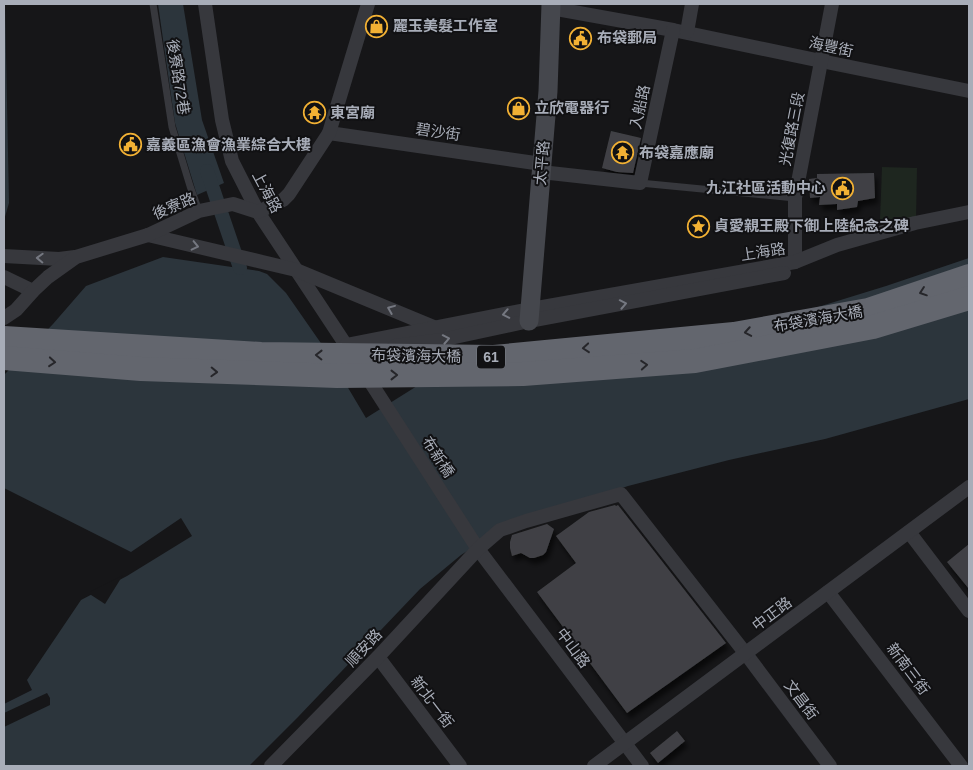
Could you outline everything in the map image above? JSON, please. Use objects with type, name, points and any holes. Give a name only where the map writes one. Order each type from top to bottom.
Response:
[{"type":"highway","name":"布袋濱海大橋","points":[[4,338],[261,354],[494,357],[734,334],[868,310],[969,276]]},
{"type":"highway","name":"布袋濱海大橋","points":[[4,358],[141,370],[336,376],[523,374],[695,361],[873,327],[969,298]]},
{"type":"main road","name":"太平路","points":[[529,315],[548,91],[551,6]]},
{"type":"street","name":"上海路","points":[[205,4],[222,120],[232,161],[258,212],[371,383]]},
{"type":"street","points":[[258,212],[283,200],[290,194],[329,133],[368,4]]},
{"type":"street","name":"入船路","points":[[640,183],[680,31],[692,4]]},
{"type":"street","name":"光復路三段","points":[[795,262],[795,198],[832,4]]},
{"type":"street","points":[[551,6],[680,31]]},
{"type":"street","name":"海豐街","points":[[680,31],[969,92]]},
{"type":"street","name":"碧沙街","points":[[329,133],[541,168]]},
{"type":"street","points":[[541,168],[640,183]]},
{"type":"street","name":"後寮路","points":[[4,318],[16,310],[48,277],[76,256],[148,235],[199,211],[233,204],[258,212]]},
{"type":"street","name":"上海路","points":[[346,345],[436,328],[529,315],[795,262],[837,245],[915,223],[969,212]]},
{"type":"street","points":[[148,235],[296,270],[436,328]]},
{"type":"street","points":[[4,256],[59,259],[76,256]]},
{"type":"street","points":[[4,276],[33,291]]},
{"type":"street","points":[[4,302],[16,310]]},
{"type":"street","name":"上海路","points":[[346,345],[364,349],[441,340],[529,315]]},
{"type":"street","name":"布新橋","points":[[371,383],[478,549]]},
{"type":"street","name":"中正路","points":[[594,766],[969,488]]},
{"type":"street","name":"順安路","points":[[271,766],[378,657],[478,549],[500,530],[621,494],[746,654]]},
{"type":"street","points":[[909,532],[969,611]]},
{"type":"street","name":"中山路","points":[[478,549],[642,766]]},
{"type":"street","name":"新南三街","points":[[828,592],[961,766]]},
{"type":"street","name":"文昌街","points":[[746,654],[830,766]]},
{"type":"street","name":"新北一街","points":[[378,657],[460,766]]},
{"type":"lane","name":"後寮路72巷","points":[[153,4],[172,127],[199,211]]},
{"type":"lane","points":[[640,183],[795,198]]},
{"type":"shaded area","points":[[4,4],[9,203],[4,220]]},
{"type":"shaded area","points":[[158,4],[183,4],[202,120],[224,183],[197,195],[175,123]]},
{"type":"shaded area","points":[[882,167],[917,168],[916,220],[880,219]]},
{"type":"shaded area","points":[[163,257],[259,271],[267,274],[286,293],[325,349],[366,418],[441,371],[779,319],[969,258],[969,399],[825,439],[729,460],[628,486],[500,530],[461,555],[420,589],[249,766],[4,766],[4,704],[32,690],[27,680],[81,600],[127,576],[192,536],[181,518],[131,552],[4,488],[4,375],[86,286]]},
{"type":"pier","points":[[123,575],[105,604],[88,593]]},
{"type":"pier","points":[[47,693],[50,698],[50,705],[4,727],[4,713]]},
{"type":"building","name":"布袋嘉應廟","points":[[611,131],[641,138],[633,173],[617,172],[602,168]]},
{"type":"building","name":"九江社區活動中心","points":[[874,173],[875,198],[858,201],[857,207],[837,210],[837,204],[819,205],[820,197],[810,198],[809,179],[817,178],[817,174]]},
{"type":"building","points":[[618,505],[726,643],[627,713],[537,592],[576,563],[556,536],[589,512]]},
{"type":"building","points":[[547,524],[554,529],[546,552],[543,555],[530,558],[521,553],[512,556],[510,542],[512,535]]},
{"type":"building","points":[[969,544],[969,589],[947,562]]},
{"type":"building","points":[[677,731],[685,741],[658,763],[650,753]]},
{"type":"waterway","points":[[207,171],[240,268]]},
{"type":"place","name":"麗玉美髮工作室","points":[[377,26]]},
{"type":"place","name":"布袋郵局","points":[[581,38]]},
{"type":"place","name":"立欣電器行","points":[[518,108]]},
{"type":"place","name":"東宮廟","points":[[314,113]]},
{"type":"place","name":"嘉義區漁會漁業綜合大樓","points":[[130,145]]},
{"type":"place","name":"布袋嘉應廟","points":[[623,153]]},
{"type":"place","name":"九江社區活動中心","points":[[842,188]]},
{"type":"place","name":"貞愛親王殿下御上陸紀念之碑","points":[[698,226]]}]
